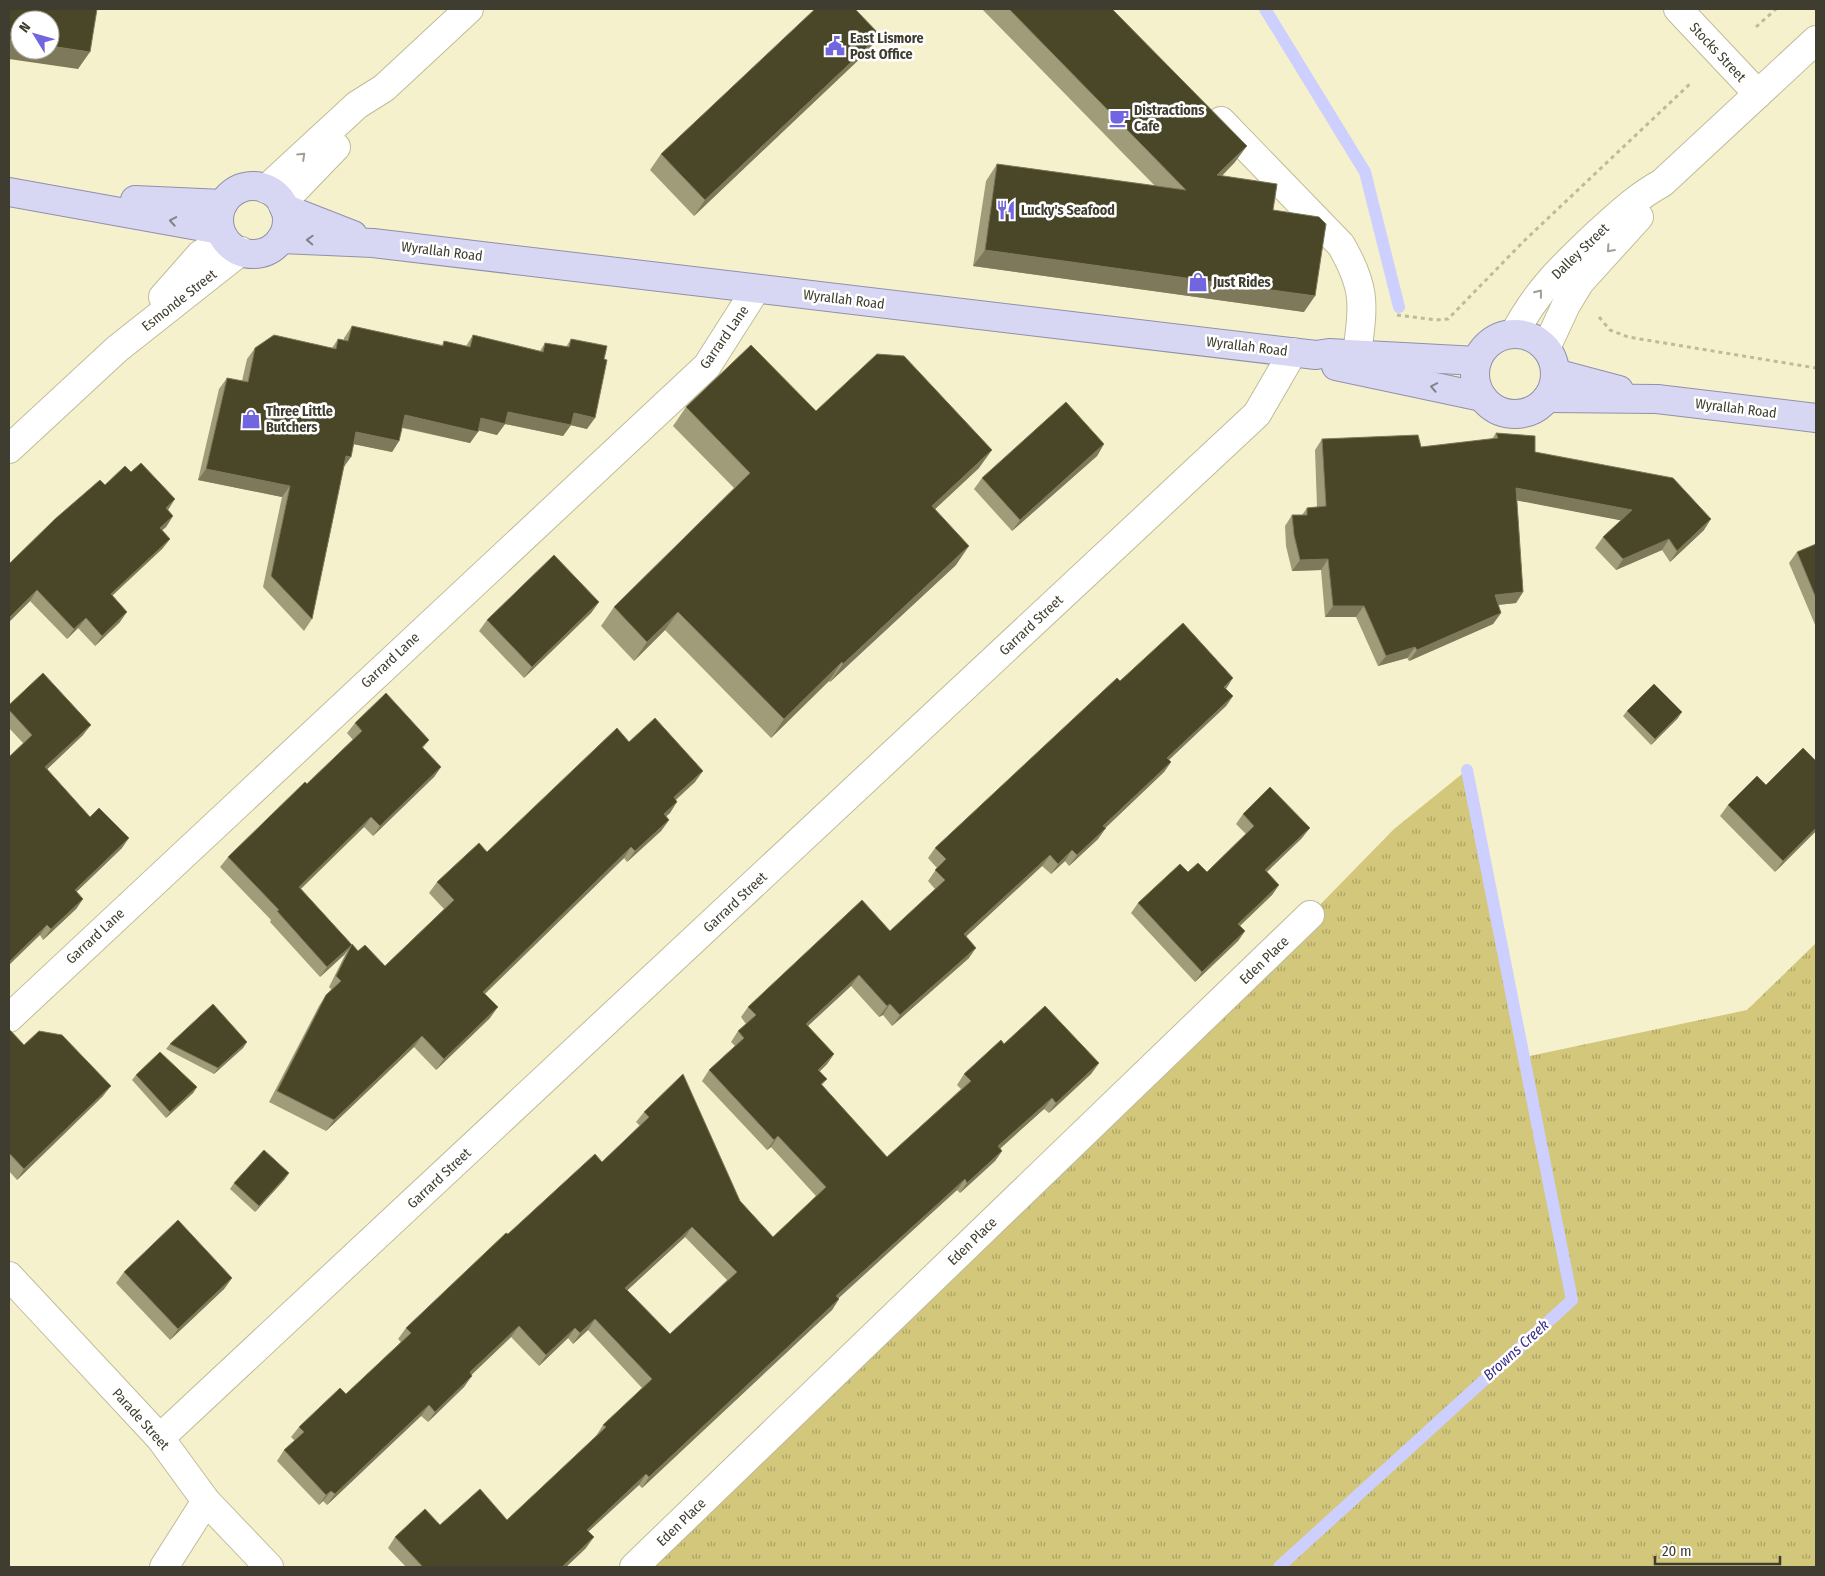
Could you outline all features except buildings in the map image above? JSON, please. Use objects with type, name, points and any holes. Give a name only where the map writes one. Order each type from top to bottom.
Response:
[{"type":"main road","name":"Wyrallah Road","points":[[227,231],[237,190],[247,187],[373,243]]},
{"type":"main road","points":[[19,194],[227,231],[258,253],[267,251],[281,239],[286,227],[278,200]]},
{"type":"main road","name":"Wyrallah Road","points":[[281,239],[373,243],[1304,354],[1329,353],[1477,361]]},
{"type":"main road","points":[[1514,334],[1531,337],[1546,348],[1555,373],[1552,391],[1547,398],[1526,413],[1514,414],[1502,412],[1490,406],[1482,396],[1475,380],[1477,361],[1488,345],[1504,335],[1514,334]]},
{"type":"main road","name":"Wyrallah Road","points":[[1304,354],[1327,364],[1368,374],[1482,396]]},
{"type":"main road","name":"Wyrallah Road","points":[[1555,373],[1657,399]]},
{"type":"main road","name":"Wyrallah Road","points":[[1547,398],[1657,399],[1816,418]]},
{"type":"street","points":[[278,200],[357,105],[384,88],[469,9]]},
{"type":"street","name":"Stocks Street","points":[[1678,9],[1758,94]]},
{"type":"street","name":"Dalley Street","points":[[1514,334],[1528,308],[1555,272],[1621,212],[1646,192],[1662,183],[1816,40]]},
{"type":"street","points":[[1202,102],[1340,245],[1351,264],[1360,288],[1362,310],[1357,355]]},
{"type":"street","name":"Dalley Street","points":[[1546,348],[1576,290],[1655,198],[1662,183]]},
{"type":"street","name":"Esmonde Street","points":[[9,449],[118,349],[227,231]]},
{"type":"street","name":"Garrard Lane","points":[[9,1018],[706,366],[756,289]]},
{"type":"street","name":"Garrard Street","points":[[160,1438],[1258,414],[1304,354]]},
{"type":"street","name":"Eden Place","points":[[634,1567],[1310,915]]},
{"type":"street","name":"Parade Street","points":[[9,1276],[160,1438],[206,1501],[269,1567]]},
{"type":"street","points":[[164,1567],[206,1501]]},
{"type":"path","points":[[1756,28],[1776,9]]},
{"type":"path","points":[[1393,314],[1436,320],[1448,319],[1523,242],[1692,82]]},
{"type":"path","points":[[1576,290],[1610,330],[1628,337],[1816,368]]},
{"type":"green space","points":[[1467,770],[1525,1057],[1747,1010],[1816,943],[1816,1567],[634,1567],[1310,915],[1394,829]]},
{"type":"waterway","points":[[1265,9],[1365,172],[1399,307]]},
{"type":"waterway","name":"Browns Creek","points":[[1279,1567],[1572,1300],[1467,770]]},
{"type":"place","name":"East Lismore Post Office","points":[[835,46]]},
{"type":"place","name":"Distractions Cafe","points":[[1119,118]]},
{"type":"place","name":"Lucky's Seafood","points":[[1006,210]]},
{"type":"place","name":"Just Rides","points":[[1198,282]]},
{"type":"place","name":"Three Little Butchers","points":[[251,419]]}]
